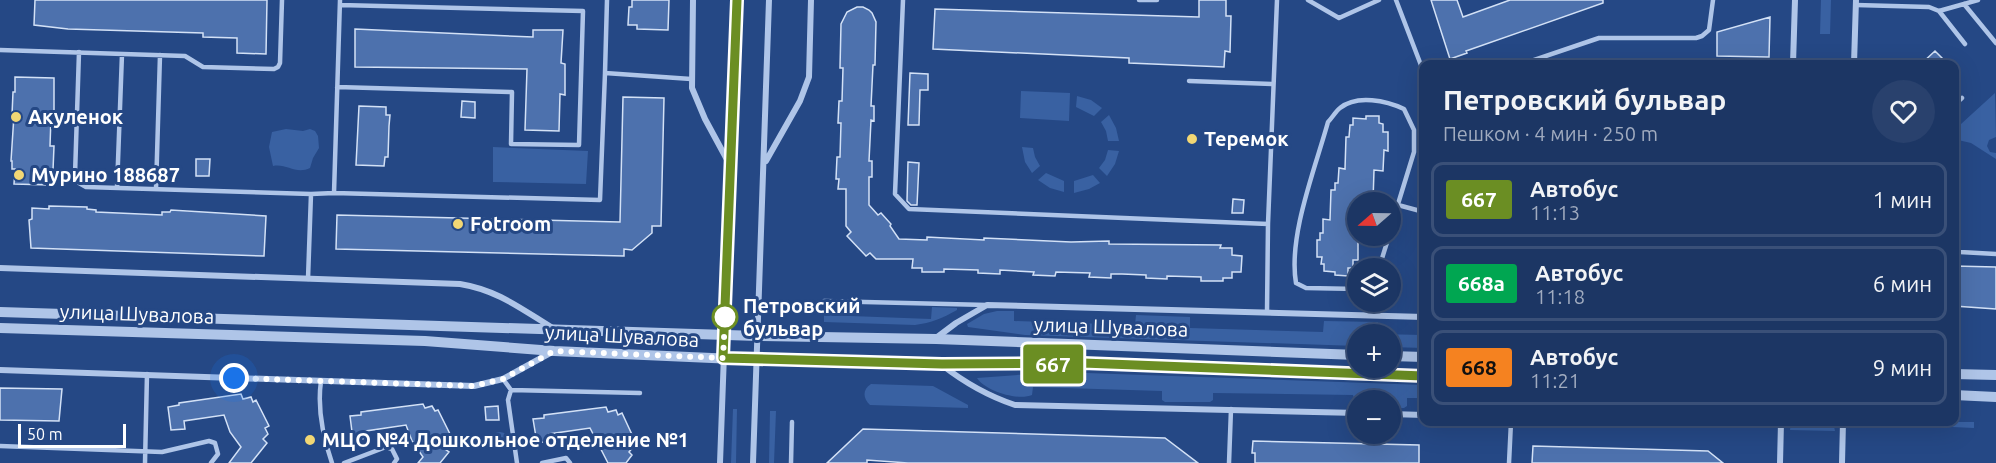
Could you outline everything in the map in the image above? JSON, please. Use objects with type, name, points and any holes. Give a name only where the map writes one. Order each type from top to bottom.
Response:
[{"type":"street","points":[[693,0],[692,88],[705,119],[731,167]]},
{"type":"street","points":[[720,463],[736,0]]},
{"type":"street","points":[[753,463],[769,0]]},
{"type":"street","points":[[765,164],[800,100],[809,77],[811,0]]},
{"type":"street","points":[[1793,60],[1795,0]]},
{"type":"street","points":[[1854,60],[1856,3]]},
{"type":"street","points":[[0,268],[459,284],[479,287],[496,294],[554,329]]},
{"type":"street","points":[[936,339],[956,323],[987,305],[1419,317]]},
{"type":"street","name":"улица Шувалова","points":[[0,312],[758,336],[936,339],[1347,355]]},
{"type":"street","name":"улица Шувалова","points":[[0,328],[425,341],[554,351],[757,360],[942,364],[1083,363],[1419,376]]},
{"type":"street","points":[[0,370],[474,386],[503,379],[554,351]]},
{"type":"street","points":[[1401,356],[1419,357]]},
{"type":"street","points":[[942,364],[962,381],[990,396],[1015,405],[1347,413]]},
{"type":"street","points":[[1959,374],[1996,375]]},
{"type":"street","points":[[1959,395],[1996,397]]},
{"type":"street","points":[[1401,414],[1419,415]]},
{"type":"street","points":[[1780,463],[1781,426]]},
{"type":"street","points":[[1842,463],[1843,426]]},
{"type":"lane","points":[[0,50],[185,56],[203,67],[274,69],[280,63],[282,0]]},
{"type":"lane","points":[[79,52],[75,175],[79,183],[86,187],[600,200],[607,0]]},
{"type":"lane","points":[[903,0],[895,194],[909,209],[1268,224]]},
{"type":"lane","points":[[1139,0],[1157,0]]},
{"type":"lane","points":[[1267,312],[1268,224],[1277,0]]},
{"type":"lane","points":[[1308,0],[1339,18],[1379,0]]},
{"type":"lane","points":[[1396,0],[1419,60]]},
{"type":"lane","points":[[1534,60],[1599,38],[1696,38],[1709,30],[1713,0]]},
{"type":"lane","points":[[1939,11],[1978,0]]},
{"type":"lane","points":[[334,193],[337,87],[340,2],[419,3],[583,11],[579,145],[511,144],[512,92],[337,87]]},
{"type":"lane","points":[[1856,3],[1929,7],[1939,11],[1965,44]]},
{"type":"lane","points":[[1964,4],[1996,43]]},
{"type":"lane","points":[[117,188],[122,54]]},
{"type":"lane","points":[[156,189],[160,55]]},
{"type":"lane","points":[[604,73],[691,79]]},
{"type":"lane","points":[[1189,81],[1273,84]]},
{"type":"lane","points":[[1347,289],[1306,288],[1296,283],[1293,267],[1298,231],[1328,122],[1340,108],[1352,101],[1389,102],[1404,109],[1414,130],[1414,152],[1401,195]]},
{"type":"lane","points":[[308,279],[311,194]]},
{"type":"lane","points":[[1401,206],[1419,211]]},
{"type":"lane","points":[[1959,252],[1996,254]]},
{"type":"lane","points":[[824,301],[987,305]]},
{"type":"lane","points":[[145,463],[147,374]]},
{"type":"lane","points":[[503,379],[511,390]]},
{"type":"lane","points":[[321,381],[320,411],[325,444],[332,463]]},
{"type":"lane","points":[[511,390],[640,393]]},
{"type":"lane","points":[[511,390],[508,400],[517,463]]},
{"type":"lane","points":[[1229,463],[1231,409]]},
{"type":"lane","points":[[791,463],[792,422]]},
{"type":"lane","points":[[1509,463],[1510,426]]},
{"type":"lane","points":[[0,446],[162,452],[209,441],[215,443],[218,450],[218,454],[211,463]]},
{"type":"lane","points":[[344,463],[386,447],[392,449],[396,455],[397,459],[394,463]]},
{"type":"lane","points":[[542,463],[566,458],[570,463]]},
{"type":"shaded area","points":[[1821,0],[1831,0],[1830,34],[1820,34]]},
{"type":"shaded area","points":[[1021,91],[1070,93],[1069,121],[1020,118]]},
{"type":"shaded area","points":[[1995,93],[1996,137],[1989,140],[1987,146],[1990,152],[1996,153],[1996,159],[1971,143],[1959,140],[1961,124]]},
{"type":"shaded area","points":[[1077,96],[1091,100],[1102,108],[1094,116],[1076,107]]},
{"type":"shaded area","points":[[1109,115],[1116,128],[1119,141],[1108,141],[1101,122]]},
{"type":"shaded area","points":[[286,129],[315,131],[319,148],[310,168],[296,170],[273,166],[269,147],[272,132]]},
{"type":"shaded area","points":[[493,147],[588,151],[586,184],[493,182]]},
{"type":"shaded area","points":[[1022,147],[1033,148],[1040,166],[1032,173],[1025,162]]},
{"type":"shaded area","points":[[1108,150],[1119,151],[1115,164],[1107,176],[1099,168]]},
{"type":"shaded area","points":[[1046,173],[1064,181],[1064,192],[1050,188],[1038,180]]},
{"type":"shaded area","points":[[1093,175],[1100,183],[1074,193],[1074,181]]},
{"type":"shaded area","points":[[932,307],[957,308],[957,310],[937,320],[915,325],[824,322],[824,315],[931,319]]},
{"type":"shaded area","points":[[1014,311],[1014,321],[1135,325],[1136,315],[1190,317],[1190,328],[1323,332],[1324,321],[1378,322],[1378,324],[1347,324],[1347,346],[1025,335],[968,327],[967,324],[984,314]]},
{"type":"shaded area","points":[[1401,334],[1419,335],[1419,348],[1401,347]]},
{"type":"shaded area","points":[[1058,372],[1419,385],[1419,398],[1407,398],[1407,406],[1401,408],[1401,390],[1347,390],[1347,395],[1213,393],[1213,400],[1210,402],[1165,402],[1162,400],[1162,391],[1033,387],[1032,395],[1019,397],[1002,394],[981,383],[977,378]]},
{"type":"shaded area","points":[[871,384],[933,386],[968,405],[968,408],[870,405],[864,394]]},
{"type":"shaded area","points":[[733,409],[737,409],[736,463],[731,463]]},
{"type":"shaded area","points":[[770,411],[776,411],[774,463],[769,463]]},
{"type":"shaded area","points":[[1959,422],[1974,422],[1974,428],[1931,426],[1959,426]]},
{"type":"shaded area","points":[[1790,426],[1834,426],[1835,431],[1790,430]]},
{"type":"shaded area","points":[[500,432],[506,435],[509,441],[506,447],[500,450],[494,447],[491,441],[494,435]]},
{"type":"building","points":[[35,0],[267,0],[266,54],[237,53],[237,38],[203,37],[203,33],[68,29],[34,25]]},
{"type":"building","points":[[632,0],[669,0],[668,30],[637,29],[637,25],[628,25],[629,7],[632,7]]},
{"type":"building","points":[[1199,0],[1226,0],[1226,16],[1231,16],[1230,52],[1225,51],[1224,67],[1129,63],[1129,58],[933,49],[935,9],[1199,17]]},
{"type":"building","points":[[1431,0],[1457,0],[1463,17],[1510,0],[1603,0],[1603,3],[1466,51],[1467,53],[1450,59]]},
{"type":"building","points":[[857,7],[869,10],[876,22],[871,106],[874,106],[874,121],[871,120],[869,161],[872,161],[872,177],[869,177],[869,205],[891,224],[890,226],[899,239],[927,240],[927,237],[984,240],[984,238],[1071,242],[1109,241],[1109,244],[1221,245],[1220,248],[1232,248],[1232,255],[1242,256],[1241,272],[1232,272],[1232,278],[1223,278],[1223,281],[1201,281],[1201,277],[1167,276],[1167,279],[1146,278],[1146,275],[1111,274],[1111,278],[1089,277],[1090,273],[1056,272],[1055,276],[1000,270],[1000,274],[978,273],[978,270],[944,269],[944,272],[922,272],[922,268],[912,268],[913,259],[876,259],[870,253],[866,256],[847,236],[851,232],[846,226],[846,189],[838,189],[839,179],[836,179],[837,157],[840,157],[839,101],[842,101],[841,24],[847,12]]},
{"type":"building","points":[[1770,17],[1769,57],[1717,56],[1717,32]]},
{"type":"building","points":[[355,29],[533,37],[533,30],[563,30],[561,63],[565,64],[565,95],[560,94],[559,131],[525,130],[527,69],[355,67]]},
{"type":"building","points":[[1935,51],[1944,60],[1925,60]]},
{"type":"building","points":[[910,73],[928,74],[928,90],[920,90],[919,125],[908,125]]},
{"type":"building","points":[[15,77],[54,78],[54,117],[51,117],[50,146],[54,146],[50,185],[14,184],[15,169],[12,169],[11,161]]},
{"type":"building","points":[[623,97],[664,98],[661,226],[652,226],[652,233],[632,250],[624,249],[624,256],[336,249],[337,215],[620,222]]},
{"type":"building","points":[[462,101],[475,102],[475,118],[461,117]]},
{"type":"building","points":[[359,106],[386,107],[386,115],[390,115],[388,157],[385,157],[384,166],[356,165]]},
{"type":"building","points":[[1366,116],[1379,116],[1379,123],[1383,124],[1383,132],[1388,132],[1388,151],[1384,150],[1383,171],[1374,170],[1373,192],[1347,192],[1347,246],[1358,246],[1358,258],[1347,258],[1347,276],[1335,275],[1335,272],[1324,271],[1324,264],[1321,264],[1322,257],[1317,257],[1317,240],[1320,240],[1320,233],[1323,233],[1323,219],[1330,220],[1331,190],[1335,190],[1335,183],[1338,183],[1339,168],[1345,169],[1346,137],[1349,137],[1350,125],[1353,125],[1353,118],[1366,119]]},
{"type":"building","points":[[196,159],[210,159],[209,176],[196,176]]},
{"type":"building","points":[[908,162],[919,163],[917,205],[911,205],[907,201]]},
{"type":"building","points":[[1233,199],[1244,200],[1243,213],[1232,213]]},
{"type":"building","points":[[49,206],[87,207],[96,212],[162,215],[162,212],[171,210],[266,216],[264,256],[31,248],[29,220],[32,219],[32,208],[49,209]]},
{"type":"building","points":[[1959,266],[1996,267],[1996,309],[1959,306]]},
{"type":"building","points":[[0,388],[62,389],[59,421],[0,420]]},
{"type":"building","points":[[241,394],[243,399],[251,397],[253,402],[256,400],[269,426],[265,428],[268,434],[263,439],[267,443],[251,463],[229,463],[241,447],[230,432],[224,415],[184,421],[185,429],[171,430],[168,407],[179,405],[179,403]]},
{"type":"building","points":[[423,404],[425,408],[432,406],[435,411],[438,410],[451,436],[447,437],[450,443],[445,449],[449,452],[440,463],[418,463],[423,457],[412,441],[406,425],[366,431],[367,438],[353,440],[350,416],[361,415],[361,412]]},
{"type":"building","points":[[498,406],[499,420],[486,420],[485,407]]},
{"type":"building","points":[[606,407],[608,412],[616,410],[618,415],[622,413],[634,439],[631,441],[634,446],[629,452],[632,455],[626,463],[608,463],[590,428],[549,434],[550,441],[537,443],[533,419],[544,418],[544,415]]},
{"type":"building","points":[[863,429],[1165,438],[1198,463],[908,463],[867,460],[867,463],[827,463]]},
{"type":"building","points":[[1253,441],[1419,445],[1419,463],[1255,463],[1255,453],[1252,453]]},
{"type":"building","points":[[1533,446],[1708,451],[1723,463],[1532,463]]},
{"type":"bus line","name":"667","points":[[737,0],[723,358],[942,364],[1083,363],[1419,376]]},
{"type":"place","name":"Акуленок","points":[[16,117]]},
{"type":"place","name":"Теремок","points":[[1192,139]]},
{"type":"place","name":"Мурино 188687","points":[[19,175]]},
{"type":"place","name":"Fotroom","points":[[458,224]]},
{"type":"place","name":"Петровский бульвар","points":[[725,317]]},
{"type":"place","name":"МЦО №4 Дошкольное отделение №1","points":[[310,440]]},
{"type":"route","points":[[234,378],[474,386],[503,379],[554,351],[723,358],[725,317]]}]
